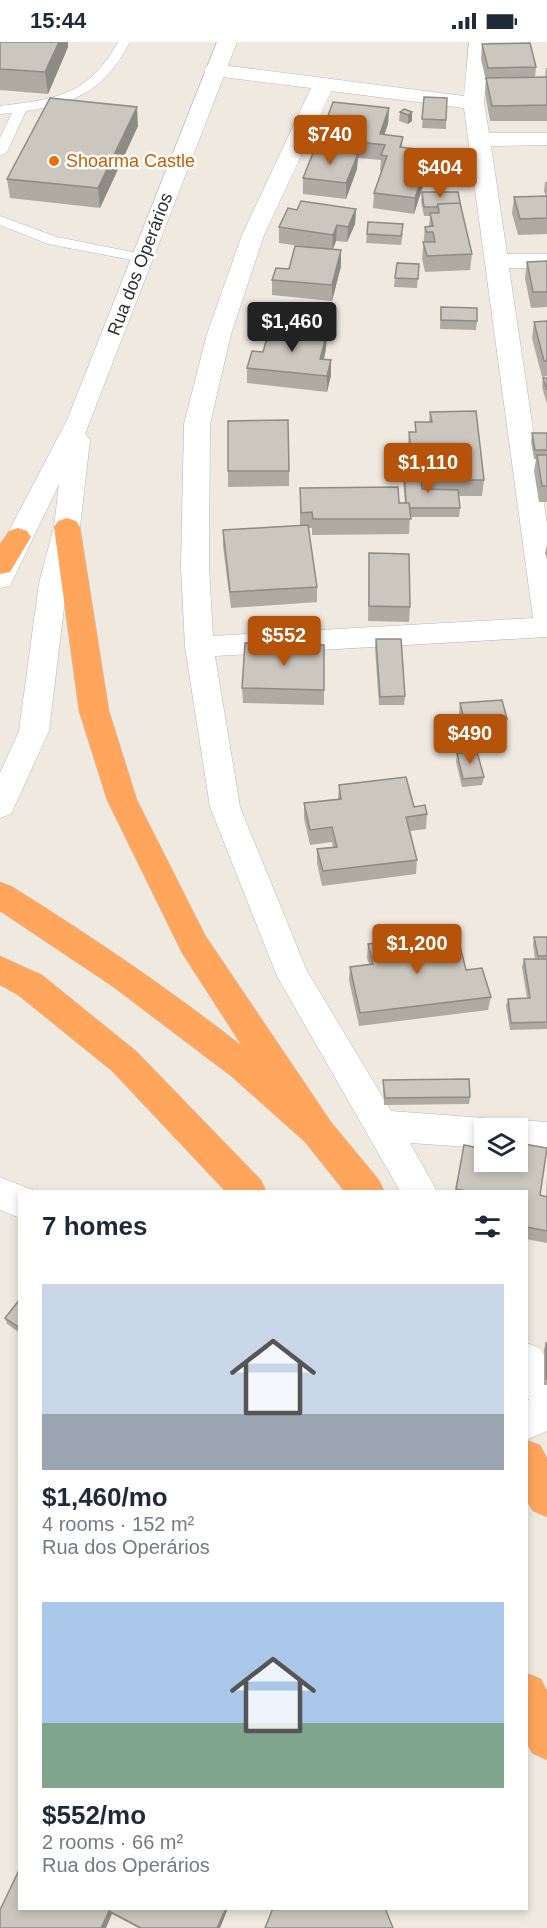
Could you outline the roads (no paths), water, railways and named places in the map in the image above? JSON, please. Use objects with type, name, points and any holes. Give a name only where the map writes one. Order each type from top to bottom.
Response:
[{"type":"highway","points":[[67,527],[94,711],[122,800],[193,944],[319,1133],[365,1190]]},
{"type":"highway","points":[[0,565],[18,537]]},
{"type":"highway","points":[[0,895],[95,955],[218,1048],[319,1133]]},
{"type":"highway","points":[[0,969],[30,986],[124,1061],[247,1190]]},
{"type":"highway","points":[[528,1463],[547,1497]]},
{"type":"highway","points":[[528,1698],[547,1738]]},
{"type":"street","name":"Rua dos Operários","points":[[0,579],[18,537],[80,420],[214,70],[227,42]]},
{"type":"street","points":[[479,42],[474,103],[547,618]]},
{"type":"street","points":[[214,70],[474,103]]},
{"type":"street","points":[[323,85],[253,235],[219,334],[196,424],[195,567],[199,647],[225,807],[293,976],[418,1190]]},
{"type":"street","points":[[479,140],[547,139]]},
{"type":"street","points":[[496,261],[547,261]]},
{"type":"street","name":"Rua dos Operários","points":[[0,806],[22,762],[34,731],[53,582],[67,527],[80,420]]},
{"type":"street","points":[[199,647],[547,627]]},
{"type":"street","points":[[380,1126],[474,1132]]},
{"type":"street","points":[[528,1136],[547,1137]]},
{"type":"street","points":[[0,1193],[18,1201]]},
{"type":"street","points":[[528,1364],[547,1393]]},
{"type":"street","points":[[528,1420],[547,1412]]},
{"type":"lane","points":[[0,110],[51,104],[85,90],[107,70],[124,42]]},
{"type":"lane","points":[[0,152],[21,107]]},
{"type":"lane","points":[[0,220],[53,241],[142,258]]},
{"type":"place","name":"Shoarma Castle","points":[[54,161]]}]
